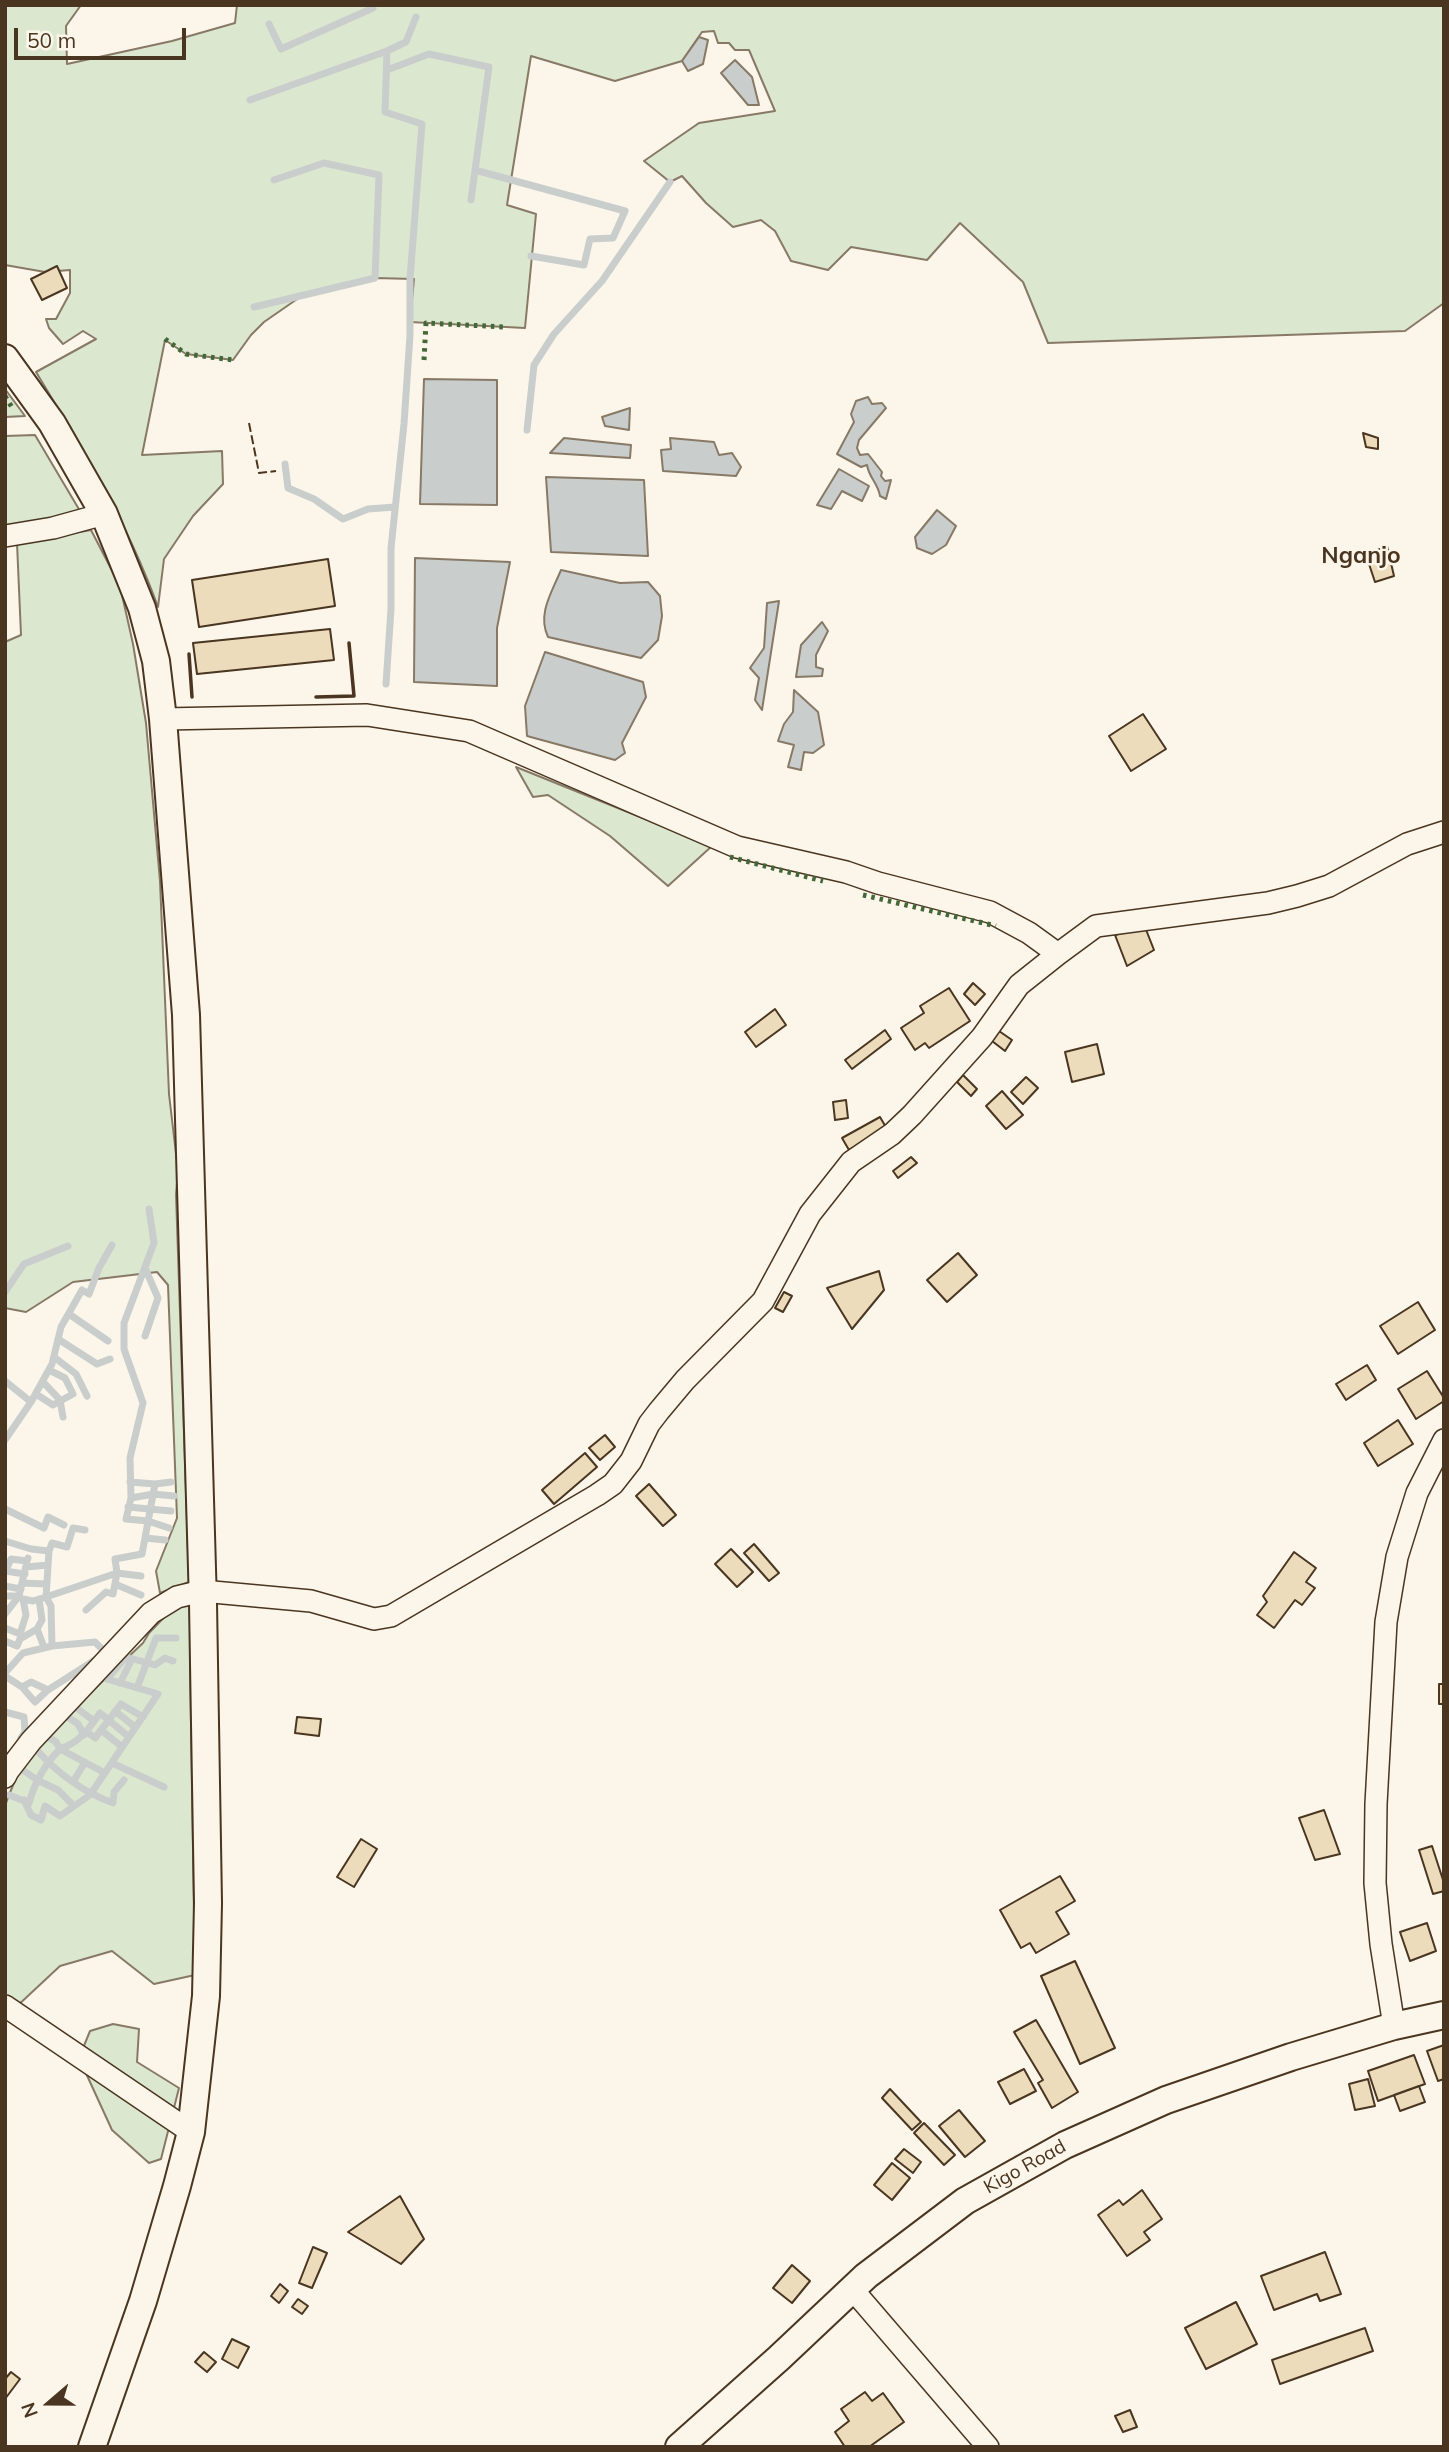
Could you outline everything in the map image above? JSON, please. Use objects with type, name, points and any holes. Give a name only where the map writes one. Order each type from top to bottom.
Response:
[{"type":"street","points":[[5,358],[52,423],[104,514],[142,608],[156,661],[163,719],[186,1015],[202,1591],[206,1996],[191,2132],[143,2301],[92,2447]]},
{"type":"street","points":[[5,536],[53,528],[104,514]]},
{"type":"street","points":[[163,719],[367,715],[468,732],[737,847],[846,872],[990,912],[1029,933],[1058,954]]},
{"type":"street","points":[[5,1777],[32,1741],[151,1613],[177,1597],[202,1591],[311,1601],[381,1619],[391,1616],[612,1484],[631,1461],[649,1424],[659,1411],[685,1380],[763,1301],[810,1214],[851,1162],[912,1115],[982,1037],[1019,985],[1096,926],[1268,903],[1297,896],[1329,886],[1407,844],[1444,832]]},
{"type":"street","points":[[1394,2026],[1375,1884],[1376,1804],[1386,1622],[1397,1557],[1417,1493],[1444,1440]]},
{"type":"street","points":[[5,2006],[191,2132]]},
{"type":"street","name":"Kigo Road","points":[[679,2447],[866,2276],[965,2201],[1065,2145],[1166,2100],[1292,2057],[1394,2026],[1444,2015]]},
{"type":"street","points":[[853,2290],[988,2447]]},
{"type":"green space","points":[[5,5],[81,5],[66,26],[67,64],[172,41],[235,23],[237,5],[1444,5],[1444,303],[1405,331],[1048,343],[1023,282],[960,223],[927,260],[851,247],[828,270],[791,261],[775,231],[761,220],[733,227],[706,203],[682,176],[670,182],[644,161],[699,123],[775,111],[749,50],[735,50],[729,43],[718,43],[714,31],[702,32],[682,61],[615,81],[531,56],[507,205],[536,214],[525,328],[410,322],[414,279],[375,278],[303,295],[264,322],[233,360],[186,354],[165,340],[142,455],[222,451],[223,484],[193,516],[164,559],[158,607],[118,516],[36,372],[96,339],[83,331],[63,344],[49,328],[46,319],[56,319],[70,293],[70,270],[45,272],[5,265]]},
{"type":"green space","points":[[5,389],[25,416],[5,417]]},
{"type":"green space","points":[[35,435],[80,511],[5,529],[5,436]]},
{"type":"green space","points":[[91,530],[120,586],[133,644],[146,723],[160,881],[169,1094],[178,1171],[176,1194],[189,1582],[160,1593],[156,1571],[177,1518],[168,1285],[157,1272],[73,1282],[26,1312],[5,1308],[5,642],[21,635],[17,543]]},
{"type":"green space","points":[[516,767],[712,846],[668,886],[610,836],[548,795],[533,797]]},
{"type":"green space","points":[[175,1606],[192,1606],[190,1662],[195,1975],[154,1984],[112,1951],[60,1966],[15,2008],[5,2007],[5,1806],[20,1768],[58,1723],[143,1643]]},
{"type":"green space","points":[[113,2024],[139,2029],[137,2062],[179,2088],[161,2159],[149,2163],[112,2130],[79,2058],[90,2031]]},
{"type":"shaded area","points":[[699,37],[708,40],[703,64],[688,71],[682,61]]},
{"type":"shaded area","points":[[735,60],[752,77],[759,105],[748,105],[721,73]]},
{"type":"shaded area","points":[[424,379],[497,380],[497,505],[420,504]]},
{"type":"shaded area","points":[[868,397],[872,404],[882,403],[886,408],[859,440],[857,448],[860,455],[868,454],[882,472],[881,476],[885,481],[891,480],[886,499],[880,496],[867,465],[861,467],[837,454],[854,422],[851,414],[856,401]]},
{"type":"shaded area","points":[[630,408],[629,430],[605,426],[602,417]]},
{"type":"shaded area","points":[[564,438],[631,445],[630,458],[550,453]]},
{"type":"shaded area","points":[[670,438],[714,442],[719,455],[732,453],[741,467],[736,476],[663,471],[661,450],[671,449]]},
{"type":"shaded area","points":[[839,469],[869,486],[862,501],[842,491],[831,509],[817,505]]},
{"type":"shaded area","points":[[546,477],[644,480],[648,556],[551,552]]},
{"type":"shaded area","points":[[937,510],[956,526],[946,545],[932,554],[917,548],[915,537]]},
{"type":"shaded area","points":[[415,558],[510,562],[497,628],[497,686],[414,682]]},
{"type":"shaded area","points":[[561,570],[620,583],[648,582],[660,596],[662,616],[658,640],[641,658],[548,637],[545,611]]},
{"type":"shaded area","points":[[779,601],[762,710],[755,700],[759,678],[750,668],[764,648],[767,603]]},
{"type":"shaded area","points":[[822,622],[828,631],[816,655],[816,667],[823,669],[822,676],[796,677],[801,645]]},
{"type":"shaded area","points":[[545,652],[643,682],[646,697],[622,743],[625,753],[615,760],[527,736],[525,706]]},
{"type":"shaded area","points":[[794,690],[818,712],[824,745],[813,753],[804,752],[801,770],[788,767],[794,745],[778,741],[784,724],[793,712]]},
{"type":"building","points":[[57,266],[67,288],[42,300],[31,279]]},
{"type":"building","points":[[1363,433],[1378,438],[1378,449],[1366,447]]},
{"type":"building","points":[[1387,546],[1394,576],[1375,582],[1366,555]]},
{"type":"building","points":[[328,559],[335,606],[199,627],[192,580]]},
{"type":"building","points":[[330,629],[334,660],[197,674],[193,643]]},
{"type":"building","points":[[1143,714],[1166,749],[1131,771],[1109,736]]},
{"type":"building","points":[[1145,927],[1154,950],[1127,966],[1115,935]]},
{"type":"building","points":[[973,983],[985,994],[975,1005],[964,994]]},
{"type":"building","points":[[949,988],[970,1021],[929,1048],[925,1043],[915,1050],[901,1028],[924,1013],[920,1006]]},
{"type":"building","points":[[775,1009],[786,1025],[756,1047],[745,1032]]},
{"type":"building","points":[[885,1030],[891,1039],[852,1069],[845,1060]]},
{"type":"building","points":[[999,1031],[1012,1040],[1005,1051],[992,1041]]},
{"type":"building","points":[[1097,1044],[1104,1074],[1072,1082],[1065,1052]]},
{"type":"building","points":[[963,1075],[977,1089],[971,1096],[957,1082]]},
{"type":"building","points":[[1026,1077],[1038,1088],[1023,1104],[1011,1092]]},
{"type":"building","points":[[1002,1091],[1023,1115],[1006,1129],[986,1106]]},
{"type":"building","points":[[846,1100],[848,1118],[835,1120],[833,1102]]},
{"type":"building","points":[[880,1117],[887,1129],[849,1150],[842,1138]]},
{"type":"building","points":[[911,1157],[917,1163],[898,1178],[893,1171]]},
{"type":"building","points":[[958,1253],[977,1275],[947,1302],[927,1280]]},
{"type":"building","points":[[879,1271],[884,1290],[852,1329],[827,1288]]},
{"type":"building","points":[[784,1292],[792,1296],[783,1312],[775,1308]]},
{"type":"building","points":[[1418,1302],[1435,1330],[1398,1354],[1380,1326]]},
{"type":"building","points":[[1367,1365],[1376,1380],[1346,1400],[1336,1384]]},
{"type":"building","points":[[1427,1371],[1444,1401],[1416,1419],[1398,1389]]},
{"type":"building","points":[[1398,1420],[1413,1444],[1378,1466],[1364,1443]]},
{"type":"building","points":[[605,1435],[615,1447],[600,1460],[589,1448]]},
{"type":"building","points":[[585,1453],[597,1467],[554,1504],[542,1490]]},
{"type":"building","points":[[649,1484],[676,1515],[663,1526],[636,1496]]},
{"type":"building","points":[[754,1544],[779,1573],[769,1581],[744,1553]]},
{"type":"building","points":[[731,1549],[753,1572],[737,1587],[715,1564]]},
{"type":"building","points":[[1294,1552],[1316,1568],[1306,1582],[1315,1588],[1302,1605],[1295,1600],[1274,1628],[1257,1615],[1267,1602],[1263,1596]]},
{"type":"building","points":[[1439,1684],[1444,1684],[1444,1704],[1439,1704]]},
{"type":"building","points":[[297,1717],[321,1719],[319,1736],[295,1733]]},
{"type":"building","points":[[1324,1810],[1340,1854],[1315,1860],[1299,1818]]},
{"type":"building","points":[[361,1839],[377,1849],[354,1887],[337,1877]]},
{"type":"building","points":[[1432,1846],[1444,1883],[1444,1891],[1433,1894],[1419,1850]]},
{"type":"building","points":[[1060,1876],[1075,1901],[1056,1912],[1069,1934],[1036,1953],[1030,1943],[1021,1948],[1000,1910]]},
{"type":"building","points":[[1427,1923],[1436,1951],[1410,1961],[1400,1932]]},
{"type":"building","points":[[1075,1961],[1115,2048],[1080,2064],[1041,1976]]},
{"type":"building","points":[[1036,2020],[1078,2092],[1052,2108],[1038,2083],[1043,2080],[1014,2032]]},
{"type":"building","points":[[1444,2045],[1444,2079],[1438,2081],[1427,2051]]},
{"type":"building","points":[[1414,2055],[1425,2084],[1378,2101],[1368,2071]]},
{"type":"building","points":[[1024,2069],[1036,2091],[1010,2104],[998,2082]]},
{"type":"building","points":[[1368,2079],[1375,2106],[1355,2110],[1349,2084]]},
{"type":"building","points":[[1419,2086],[1425,2102],[1400,2111],[1394,2095]]},
{"type":"building","points":[[890,2089],[921,2122],[912,2130],[882,2098]]},
{"type":"building","points":[[959,2110],[985,2141],[965,2157],[939,2126]]},
{"type":"building","points":[[924,2123],[955,2155],[944,2165],[914,2133]]},
{"type":"building","points":[[904,2149],[921,2162],[913,2173],[895,2159]]},
{"type":"building","points":[[892,2163],[910,2178],[892,2200],[874,2185]]},
{"type":"building","points":[[1142,2190],[1162,2219],[1144,2232],[1150,2240],[1127,2256],[1098,2215],[1119,2200],[1123,2205]]},
{"type":"building","points":[[400,2196],[424,2239],[401,2264],[348,2232]]},
{"type":"building","points":[[313,2247],[327,2253],[312,2288],[299,2283]]},
{"type":"building","points":[[1325,2252],[1341,2294],[1320,2301],[1317,2294],[1274,2310],[1261,2276]]},
{"type":"building","points":[[792,2265],[810,2281],[792,2303],[773,2288]]},
{"type":"building","points":[[280,2284],[288,2291],[279,2303],[271,2296]]},
{"type":"building","points":[[298,2299],[308,2306],[302,2314],[292,2307]]},
{"type":"building","points":[[1236,2302],[1257,2344],[1206,2369],[1185,2328]]},
{"type":"building","points":[[1365,2328],[1373,2351],[1280,2384],[1272,2360]]},
{"type":"building","points":[[232,2339],[249,2347],[238,2368],[222,2359]]},
{"type":"building","points":[[204,2352],[216,2362],[207,2372],[195,2362]]},
{"type":"building","points":[[11,2372],[20,2379],[5,2399],[5,2379]]},
{"type":"building","points":[[865,2392],[872,2401],[883,2393],[904,2422],[869,2447],[845,2447],[835,2432],[849,2421],[841,2409]]},
{"type":"building","points":[[1130,2410],[1137,2427],[1123,2432],[1115,2416]]},
{"type":"waterway","points":[[269,24],[281,49],[373,8]]},
{"type":"waterway","points":[[250,100],[406,42],[416,17]]},
{"type":"waterway","points":[[386,684],[391,609],[391,548],[404,424],[410,335],[410,279],[422,124],[385,112],[387,51]]},
{"type":"waterway","points":[[387,70],[429,54],[489,67],[471,200]]},
{"type":"waterway","points":[[254,307],[375,278],[379,175],[324,163],[274,180]]},
{"type":"waterway","points":[[475,170],[625,211],[613,238],[590,239],[584,265],[531,256]]},
{"type":"waterway","points":[[527,430],[534,365],[554,334],[602,281],[670,182]]},
{"type":"waterway","points":[[285,464],[288,488],[314,499],[343,519],[368,509],[395,507]]},
{"type":"waterway","points":[[149,1209],[154,1243],[124,1323],[124,1349],[143,1403],[130,1458],[131,1498],[126,1519],[148,1521],[169,1528]]},
{"type":"waterway","points":[[5,1381],[31,1402],[52,1364],[61,1327],[82,1290],[89,1294],[112,1245]]},
{"type":"waterway","points":[[5,1292],[24,1264],[68,1246]]},
{"type":"waterway","points":[[145,1268],[158,1298],[145,1336]]},
{"type":"waterway","points":[[69,1314],[108,1341]]},
{"type":"waterway","points":[[58,1339],[97,1364],[110,1359]]},
{"type":"waterway","points":[[54,1357],[76,1374],[87,1396]]},
{"type":"waterway","points":[[36,1394],[53,1405],[73,1394],[65,1378],[49,1370]]},
{"type":"waterway","points":[[43,1382],[60,1400],[63,1417]]},
{"type":"waterway","points":[[5,1440],[31,1402]]},
{"type":"waterway","points":[[130,1482],[155,1484]]},
{"type":"waterway","points":[[86,1610],[106,1592],[113,1594],[117,1573],[115,1559],[142,1554],[155,1484],[171,1482]]},
{"type":"waterway","points":[[131,1498],[153,1494],[174,1496]]},
{"type":"waterway","points":[[128,1507],[171,1511]]},
{"type":"waterway","points":[[5,1509],[44,1528],[48,1517],[64,1525]]},
{"type":"waterway","points":[[5,1541],[49,1551],[52,1543],[67,1547],[73,1528],[85,1530]]},
{"type":"waterway","points":[[145,1538],[165,1540]]},
{"type":"waterway","points":[[5,1628],[20,1634],[26,1615],[23,1599],[33,1601],[46,1597],[49,1551]]},
{"type":"waterway","points":[[5,1572],[11,1559],[27,1561],[28,1558]]},
{"type":"waterway","points":[[5,1614],[19,1596],[27,1561]]},
{"type":"waterway","points":[[26,1567],[48,1565]]},
{"type":"waterway","points":[[5,1571],[25,1574]]},
{"type":"waterway","points":[[52,1646],[51,1606],[46,1597],[117,1573],[141,1576]]},
{"type":"waterway","points":[[22,1583],[46,1584]]},
{"type":"waterway","points":[[115,1584],[141,1595]]},
{"type":"waterway","points":[[5,1586],[21,1589]]},
{"type":"waterway","points":[[5,1596],[19,1596]]},
{"type":"waterway","points":[[37,1629],[42,1620],[39,1599]]},
{"type":"waterway","points":[[5,1641],[17,1646],[20,1639],[37,1629],[44,1647]]},
{"type":"waterway","points":[[137,1688],[156,1638],[176,1638]]},
{"type":"waterway","points":[[5,1673],[23,1653],[52,1646],[95,1642],[106,1653],[48,1690],[35,1702],[22,1687]]},
{"type":"waterway","points":[[24,1800],[31,1815],[41,1820],[45,1806],[60,1816],[90,1795],[158,1694],[107,1679],[126,1657],[155,1665],[165,1658],[173,1661]]},
{"type":"waterway","points":[[120,1683],[132,1659]]},
{"type":"waterway","points":[[5,1676],[22,1687],[31,1682],[48,1690]]},
{"type":"waterway","points":[[87,1732],[95,1738],[121,1704],[143,1717]]},
{"type":"waterway","points":[[78,1709],[94,1721]]},
{"type":"waterway","points":[[115,1711],[135,1727]]},
{"type":"waterway","points":[[5,1712],[24,1717],[25,1732],[21,1738]]},
{"type":"waterway","points":[[60,1749],[78,1739],[100,1713],[129,1737]]},
{"type":"waterway","points":[[65,1715],[78,1724],[84,1735]]},
{"type":"waterway","points":[[101,1730],[122,1747]]},
{"type":"waterway","points":[[9,1795],[29,1803],[41,1774],[60,1749],[56,1742],[48,1737]]},
{"type":"waterway","points":[[35,1748],[71,1780],[113,1803],[114,1792],[124,1780]]},
{"type":"waterway","points":[[60,1749],[105,1773]]},
{"type":"waterway","points":[[73,1782],[85,1762]]},
{"type":"waterway","points":[[112,1763],[164,1787]]},
{"type":"waterway","points":[[20,1768],[58,1790],[74,1806]]},
{"type":"hedge","points":[[424,360],[426,323],[505,327]]},
{"type":"hedge","points":[[165,339],[186,354],[233,360]]},
{"type":"hedge","points":[[5,396],[13,409]]},
{"type":"hedge","points":[[730,857],[823,881]]},
{"type":"hedge","points":[[863,895],[996,926]]},
{"type":"fence","points":[[249,423],[259,473],[276,471]]},
{"type":"wall","points":[[316,697],[354,696],[349,643]]},
{"type":"wall","points":[[189,654],[192,697]]},
{"type":"district","name":"Nganjo","points":[[1361,556]]}]
